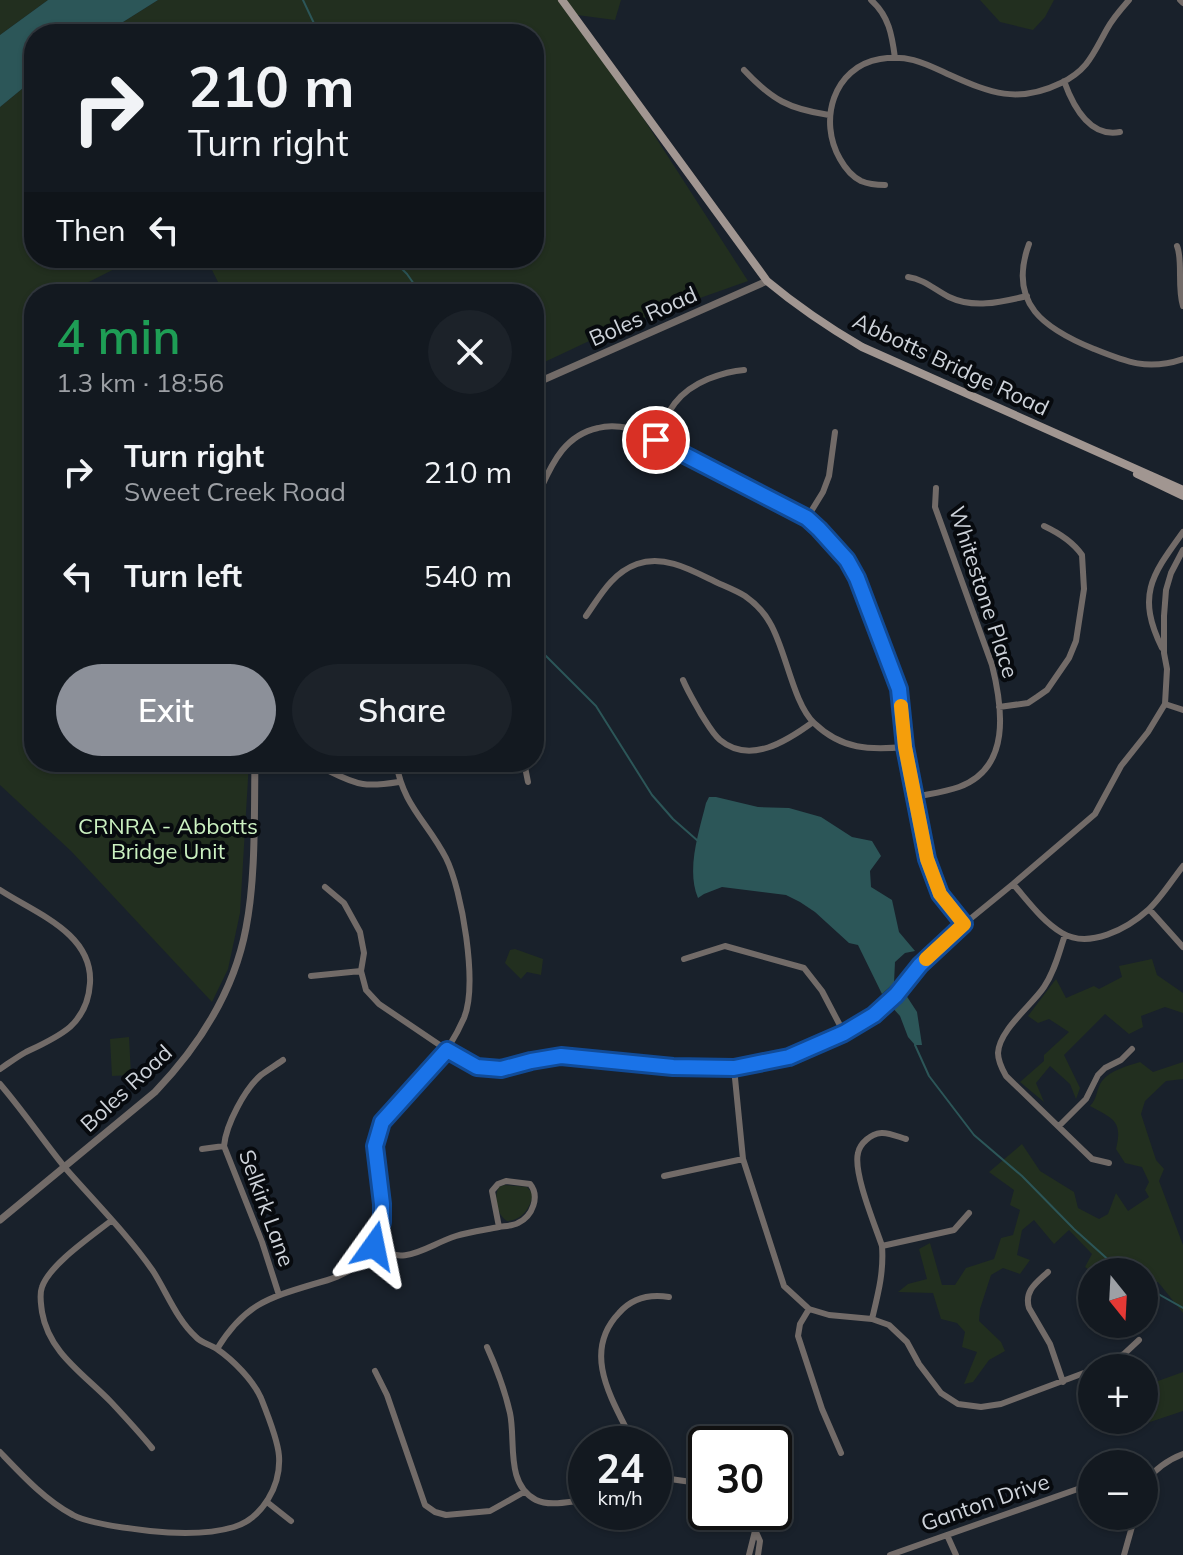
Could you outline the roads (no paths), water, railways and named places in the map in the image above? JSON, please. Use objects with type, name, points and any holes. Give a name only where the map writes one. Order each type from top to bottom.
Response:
[{"type":"main road","name":"Abbotts Bridge Road","points":[[562,0],[767,281],[819,321],[862,347],[1183,490]]},
{"type":"main road","points":[[1128,464],[1139,475],[1183,496]]},
{"type":"street","points":[[871,0],[886,17],[895,58]]},
{"type":"street","points":[[885,185],[860,181],[844,166],[834,147],[829,115],[841,82],[849,74],[869,62],[909,59],[927,63],[992,93],[1024,94],[1041,90],[1075,75],[1088,63],[1117,13],[1129,0]]},
{"type":"street","points":[[744,70],[781,102],[803,111],[829,115]]},
{"type":"street","points":[[1064,81],[1074,105],[1090,124],[1103,133],[1120,132]]},
{"type":"street","points":[[1029,244],[1023,271],[1027,296],[1035,313],[1052,329],[1064,337],[1126,362],[1164,365],[1183,359]]},
{"type":"street","points":[[1177,246],[1183,306]]},
{"type":"street","points":[[908,277],[920,278],[952,299],[970,303],[989,304],[1027,296]]},
{"type":"street","name":"Boles Road","points":[[544,380],[767,281]]},
{"type":"street","points":[[656,440],[671,408],[693,385],[728,371],[744,370]]},
{"type":"street","points":[[544,481],[554,459],[569,443],[585,432],[614,426],[656,440],[807,518],[819,529],[847,560],[857,578],[899,689],[905,747],[927,859],[940,894],[964,924]]},
{"type":"street","points":[[807,518],[829,476],[835,432]]},
{"type":"street","name":"Whitestone Place","points":[[915,797],[969,783],[992,761],[1000,733],[997,684],[935,507],[936,488]]},
{"type":"street","points":[[999,707],[1028,703],[1047,690],[1069,658],[1076,641],[1084,589],[1082,555],[1059,533],[1044,526]]},
{"type":"street","points":[[1164,653],[1149,618],[1150,592],[1160,564],[1183,532]]},
{"type":"street","points":[[325,887],[344,903],[360,932],[364,953],[361,971],[366,990],[379,1004],[477,1067],[501,1069],[561,1056],[673,1067],[734,1068],[789,1057],[844,1033],[874,1015],[896,995],[920,965],[964,924],[1095,814],[1121,766],[1165,704],[1166,590],[1183,550]]},
{"type":"street","points":[[586,616],[621,572],[638,563],[671,562],[743,595],[758,607],[778,637],[803,710],[829,735],[857,748],[905,747]]},
{"type":"street","points":[[683,680],[712,730],[720,740],[732,747],[746,751],[762,750],[779,744],[813,722]]},
{"type":"street","points":[[1165,704],[1183,710]]},
{"type":"street","name":"Boles Road","points":[[0,1220],[155,1092],[177,1069],[213,1016],[238,959],[246,927],[255,772]]},
{"type":"street","points":[[331,772],[356,784],[376,786],[399,782]]},
{"type":"street","points":[[217,1349],[229,1329],[248,1310],[279,1295],[336,1278],[356,1266],[374,1246],[382,1222],[375,1146],[382,1122],[447,1050],[465,1015],[468,958],[458,886],[445,856],[414,811],[399,782],[398,772]]},
{"type":"street","points":[[526,772],[528,782]]},
{"type":"street","points":[[1013,884],[1046,921],[1065,935],[1103,937],[1149,909],[1183,866]]},
{"type":"street","points":[[0,890],[68,933],[83,953],[90,978],[84,1008],[69,1028],[0,1069]]},
{"type":"street","points":[[1149,909],[1183,947]]},
{"type":"street","points":[[1065,935],[1044,988],[1002,1040],[998,1051],[1000,1064],[1006,1076],[1092,1159],[1109,1163]]},
{"type":"street","points":[[684,959],[725,946],[804,968],[822,991],[844,1033]]},
{"type":"street","points":[[311,976],[361,971]]},
{"type":"street","points":[[1059,1126],[1086,1099],[1098,1075],[1132,1049]]},
{"type":"street","name":"Selkirk Lane","points":[[279,1295],[262,1242],[224,1146],[232,1118],[244,1098],[259,1077],[283,1060]]},
{"type":"street","points":[[734,1068],[743,1159],[784,1286],[809,1309],[829,1315],[872,1319],[889,1325],[907,1342],[941,1393],[958,1404],[981,1407],[1001,1404],[1078,1376]]},
{"type":"street","points":[[0,1084],[153,1271],[197,1339],[217,1349],[244,1373],[260,1395],[279,1452],[279,1471],[267,1502],[246,1521],[227,1528],[179,1534],[76,1517],[53,1503],[0,1452]]},
{"type":"street","points":[[872,1319],[881,1279],[882,1246],[857,1168],[857,1154],[868,1138],[883,1132],[906,1139]]},
{"type":"street","points":[[202,1149],[224,1146]]},
{"type":"street","points":[[664,1176],[743,1159]]},
{"type":"street","points":[[374,1246],[385,1254],[407,1255],[456,1236],[517,1224],[526,1218],[536,1197],[530,1184],[506,1181],[492,1191],[499,1227]]},
{"type":"street","points":[[882,1246],[954,1230],[969,1213]]},
{"type":"street","points":[[112,1220],[68,1255],[49,1275],[40,1297],[44,1322],[53,1343],[67,1360],[110,1401],[152,1448]]},
{"type":"street","points":[[1048,1272],[1029,1290],[1027,1302],[1050,1344],[1063,1382]]},
{"type":"street","points":[[625,1426],[615,1406],[599,1356],[604,1336],[610,1322],[638,1298],[655,1295],[669,1297]]},
{"type":"street","points":[[809,1309],[800,1324],[798,1336],[822,1409],[841,1453]]},
{"type":"street","points":[[1124,1354],[1139,1340]]},
{"type":"street","points":[[487,1347],[511,1416],[513,1458],[518,1481],[524,1492],[539,1501],[568,1502]]},
{"type":"street","points":[[375,1371],[387,1395],[425,1505],[446,1515],[490,1511],[524,1492]]},
{"type":"street","points":[[1158,1468],[1183,1454]]},
{"type":"street","name":"Ganton Drive","points":[[890,1555],[1078,1489]]},
{"type":"street","points":[[267,1502],[291,1521]]},
{"type":"street","points":[[1124,1555],[1131,1530]]},
{"type":"street","points":[[749,1555],[755,1531]]},
{"type":"street","points":[[755,1531],[760,1541],[758,1555]]},
{"type":"street","points":[[947,1535],[956,1555]]},
{"type":"waterway","points":[[303,0],[314,24]]},
{"type":"waterway","points":[[401,268],[414,284]]},
{"type":"waterway","points":[[544,654],[596,706],[652,795],[698,841]]},
{"type":"waterway","points":[[915,1045],[929,1076],[974,1135],[1022,1176],[1106,1258]]},
{"type":"waterway","points":[[1158,1294],[1183,1308]]},
{"type":"park label","name":"CRNRA - Abbotts Bridge Unit","points":[[168,838]]}]
